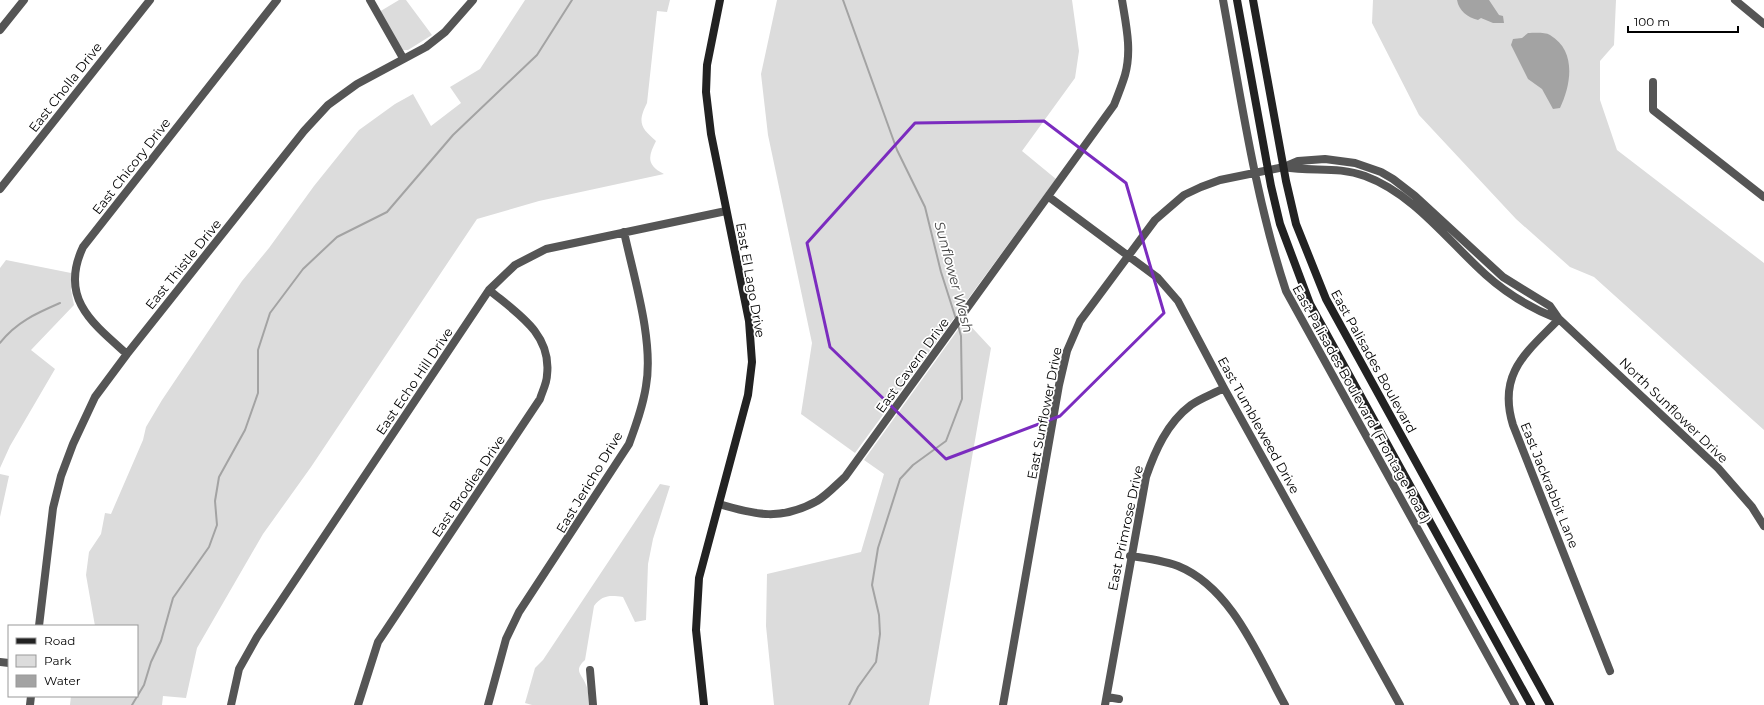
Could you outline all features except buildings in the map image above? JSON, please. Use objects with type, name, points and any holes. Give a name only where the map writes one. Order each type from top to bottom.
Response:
[{"type":"street","points":[[0,30],[24,0]]},
{"type":"street","name":"East Cholla Drive","points":[[0,190],[150,0]]},
{"type":"street","name":"East Chicory Drive","points":[[126,354],[94,325],[80,304],[76,288],[75,272],[78,258],[83,247],[277,0]]},
{"type":"street","points":[[370,0],[403,58]]},
{"type":"street","name":"East Thistle Drive","points":[[39,625],[53,508],[61,476],[73,444],[95,397],[126,354],[299,137],[328,105],[357,84],[426,47],[445,32],[473,0]]},
{"type":"street","name":"East El Lago Drive","points":[[704,705],[696,630],[699,578],[748,396],[752,362],[749,321],[711,134],[706,92],[707,65],[720,0]]},
{"type":"street","name":"East Cavern Drive","points":[[719,504],[753,514],[786,514],[817,500],[845,477],[1049,197],[1114,105],[1125,74],[1128,55],[1128,36],[1122,0]]},
{"type":"street","name":"East Palisades Boulevard (Frontage Road)","points":[[1222,0],[1254,173],[1271,246],[1286,291],[1515,705]]},
{"type":"street","points":[[1237,0],[1268,170],[1280,224],[1310,304],[1531,705]]},
{"type":"street","name":"East Palisades Boulevard","points":[[1253,0],[1296,224],[1326,299],[1550,705]]},
{"type":"street","points":[[1735,0],[1764,24]]},
{"type":"street","points":[[1653,82],[1653,110],[1764,197]]},
{"type":"street","name":"North Sunflower Drive","points":[[1284,167],[1298,161],[1337,160],[1355,163],[1381,172],[1404,187],[1503,278],[1550,306],[1559,319],[1718,468],[1752,507],[1764,526]]},
{"type":"street","name":"East Sunflower Drive","points":[[1004,705],[1059,385],[1067,350],[1080,322],[1155,220],[1184,195],[1220,180],[1284,167]]},
{"type":"street","name":"North Sunflower Drive","points":[[1284,167],[1298,170],[1325,168],[1346,170],[1380,182],[1407,199],[1499,286],[1544,313],[1559,319]]},
{"type":"street","points":[[1399,194],[1404,187]]},
{"type":"street","name":"East Tumbleweed Drive","points":[[1049,197],[1130,255],[1158,278],[1178,301],[1224,388],[1400,705]]},
{"type":"street","name":"East Echo Hill Drive","points":[[231,705],[239,668],[257,637],[489,290],[515,266],[546,249],[726,211]]},
{"type":"street","name":"East Jericho Drive","points":[[488,705],[506,638],[519,612],[629,444],[639,416],[646,385],[647,349],[624,232]]},
{"type":"street","points":[[1467,257],[1473,250]]},
{"type":"street","name":"East Brodiea Drive","points":[[358,705],[378,642],[540,399],[548,375],[546,351],[538,334],[528,322],[489,290]]},
{"type":"street","name":"East Jackrabbit Lane","points":[[1559,319],[1518,362],[1509,390],[1510,415],[1610,671]]},
{"type":"street","name":"East Primrose Drive","points":[[1106,701],[1130,556],[1146,477],[1156,449],[1172,424],[1191,405],[1224,388]]},
{"type":"street","points":[[1130,556],[1161,560],[1178,566],[1192,573],[1217,593],[1237,617],[1285,705]]},
{"type":"street","points":[[590,670],[594,705]]},
{"type":"street","points":[[1106,701],[1119,699]]},
{"type":"highlighted area","points":[[1044,121],[1126,183],[1164,313],[1060,416],[946,459],[830,347],[807,243],[915,123]]},
{"type":"green space","points":[[399,0],[406,0],[432,35],[408,50],[403,50],[379,12]]},
{"type":"green space","points":[[525,0],[670,0],[667,12],[657,11],[647,103],[641,120],[644,129],[656,141],[650,155],[651,163],[658,171],[664,174],[539,201],[477,219],[311,467],[263,534],[197,648],[186,698],[163,696],[162,705],[70,705],[71,697],[138,697],[138,625],[95,625],[86,575],[89,552],[101,534],[105,513],[111,514],[143,440],[146,427],[162,400],[242,281],[269,248],[314,186],[359,130],[395,104],[413,94],[431,126],[461,103],[450,87],[480,69]]},
{"type":"green space","points":[[777,0],[1072,0],[1079,51],[1075,78],[1022,151],[1056,179],[855,453],[801,414],[812,343],[768,135],[761,74]]},
{"type":"green space","points":[[1373,0],[1616,0],[1614,45],[1600,61],[1600,100],[1617,150],[1764,263],[1764,430],[1594,277],[1570,267],[1516,219],[1419,115],[1372,23]]},
{"type":"green space","points":[[6,260],[71,273],[71,290],[74,305],[31,350],[55,369],[10,446],[0,468],[0,268]]},
{"type":"green space","points":[[965,320],[991,348],[929,705],[774,705],[766,626],[767,574],[861,552],[884,474],[864,460]]},
{"type":"green space","points":[[0,474],[9,476],[0,517]]},
{"type":"green space","points":[[660,484],[670,486],[653,539],[648,564],[646,620],[635,622],[623,597],[610,596],[597,602],[594,606],[585,660],[581,664],[579,670],[587,687],[589,705],[532,705],[525,703],[535,668],[543,660]]},
{"type":"water","points":[[1457,0],[1489,0],[1499,15],[1503,16],[1504,23],[1493,23],[1481,18],[1478,20],[1470,17],[1464,13]]},
{"type":"water","points":[[1528,33],[1542,33],[1550,35],[1559,42],[1568,59],[1569,79],[1560,108],[1553,109],[1542,89],[1528,79],[1511,45],[1513,39],[1522,38]]},
{"type":"waterway","points":[[138,695],[144,685],[151,662],[161,641],[173,598],[209,547],[217,525],[215,501],[219,477],[245,430],[258,393],[258,350],[270,313],[303,269],[337,237],[387,212],[453,135],[537,55],[572,0]]},
{"type":"waterway","name":"Sunflower Wash","points":[[843,0],[897,150],[925,207],[941,272],[956,319]]},
{"type":"waterway","points":[[0,343],[13,329],[27,319],[60,303]]},
{"type":"waterway","name":"Sunflower Wash","points":[[849,705],[858,687],[876,662],[880,634],[879,615],[872,585],[878,548],[900,479],[913,465],[946,441],[962,399],[961,336],[958,325]]},
{"type":"waterway","points":[[132,705],[137,697]]}]
